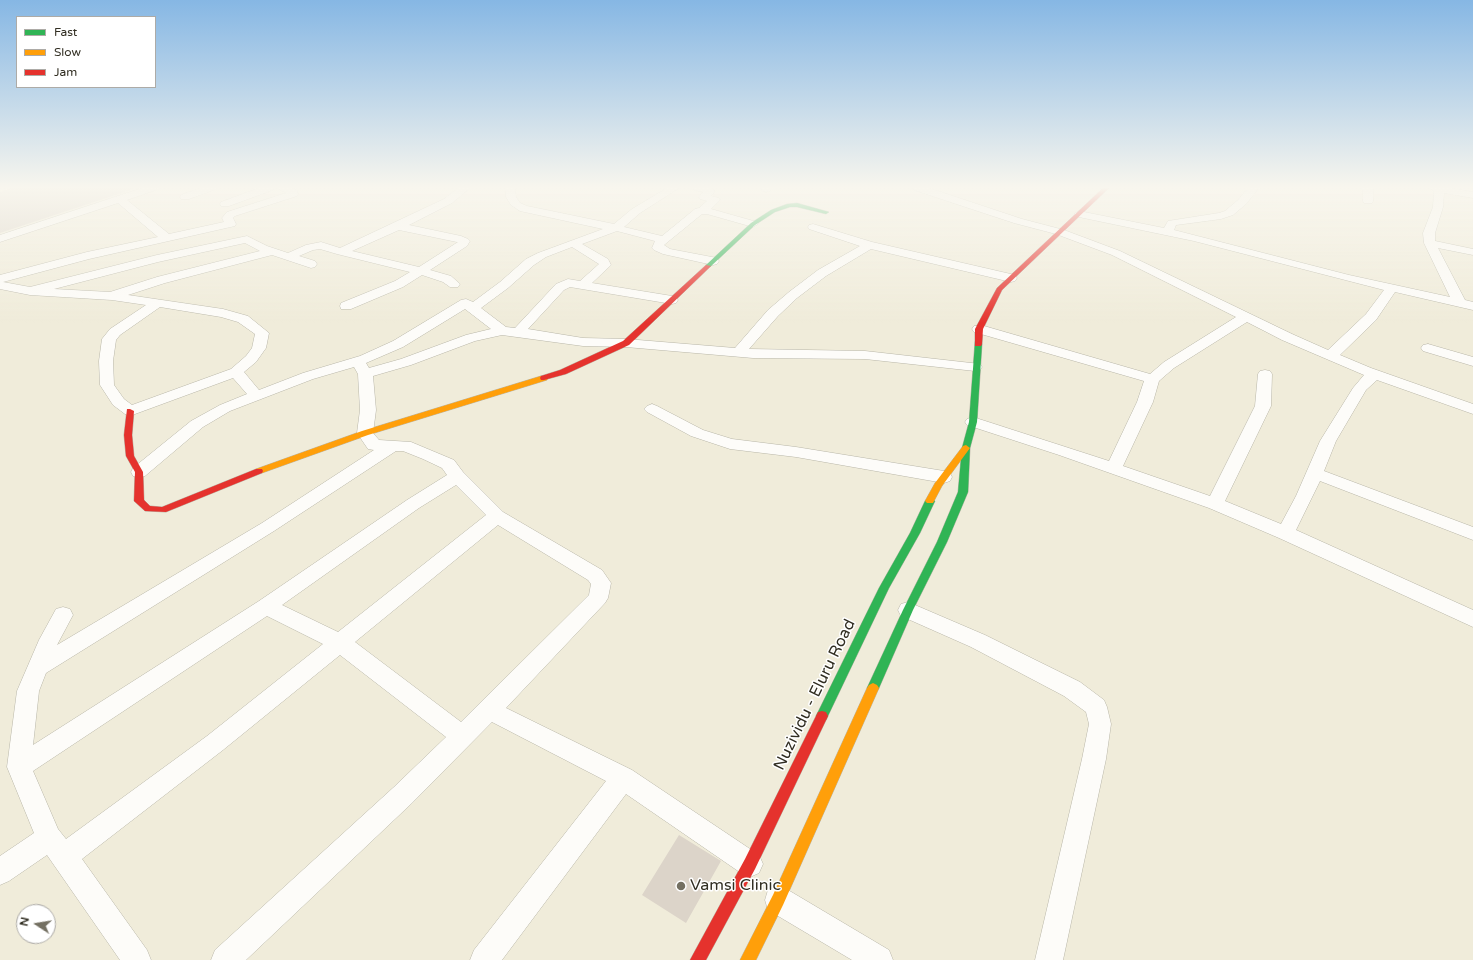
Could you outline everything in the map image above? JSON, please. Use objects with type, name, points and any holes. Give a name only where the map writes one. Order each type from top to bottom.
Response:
[{"type":"main road","points":[[130,411],[128,435],[130,456],[139,472],[139,502],[148,510],[164,510],[240,478],[369,439],[446,407],[563,372],[626,344],[743,233]]},
{"type":"main road","name":"Nuzividu - Eluru Road","points":[[748,960],[778,900],[908,610],[942,542],[962,492],[966,448],[973,422],[979,329],[999,289],[1059,233]]},
{"type":"main road","name":"Nuzividu - Eluru Road","points":[[698,960],[750,864],[884,588],[915,533],[938,485],[966,448]]},
{"type":"street","points":[[0,239],[18,233]]},
{"type":"street","points":[[160,233],[168,239]]},
{"type":"street","points":[[0,278],[194,233]]},
{"type":"street","points":[[341,252],[383,233]]},
{"type":"street","points":[[346,306],[399,284],[463,244],[464,241],[461,239],[431,233]]},
{"type":"street","points":[[472,309],[504,285],[530,262],[542,255],[602,233]]},
{"type":"street","points":[[635,233],[664,240]]},
{"type":"street","points":[[672,233],[659,244],[658,248],[661,250],[713,261]]},
{"type":"street","points":[[831,233],[869,245],[1011,278]]},
{"type":"street","points":[[1062,233],[1144,265],[1196,293],[1287,337],[1364,371],[1473,409]]},
{"type":"street","points":[[1170,233],[1473,306]]},
{"type":"street","points":[[1429,233],[1430,243],[1453,300]]},
{"type":"street","points":[[30,291],[156,259],[247,239],[288,257],[311,264]]},
{"type":"street","points":[[146,243],[156,259],[161,280]]},
{"type":"street","points":[[573,243],[604,262],[605,265],[583,285]]},
{"type":"street","points":[[1430,243],[1473,252]]},
{"type":"street","points":[[288,257],[310,246],[317,245],[422,271],[447,279],[454,284]]},
{"type":"street","points":[[738,353],[773,313],[793,295],[822,273],[869,245]]},
{"type":"street","points":[[112,296],[161,280],[274,251]]},
{"type":"street","points":[[518,332],[564,284],[572,282],[672,300]]},
{"type":"street","points":[[0,285],[30,291],[112,296],[222,313],[243,319],[262,333],[259,348],[251,360],[236,372],[130,411],[118,402],[107,385],[106,361],[109,339],[115,332],[157,303]]},
{"type":"street","points":[[1330,356],[1371,317],[1392,287]]},
{"type":"street","points":[[139,472],[197,424],[225,408],[308,376],[356,362],[398,344],[466,303],[502,331]]},
{"type":"street","points":[[1114,468],[1145,402],[1152,379],[1168,365],[1246,317]]},
{"type":"street","points":[[979,329],[1152,379]]},
{"type":"street","points":[[365,374],[406,362],[471,338],[502,331],[583,342],[738,353],[865,355],[976,367]]},
{"type":"street","points":[[1428,348],[1473,362]]},
{"type":"street","points":[[225,960],[403,795],[489,710],[598,598],[601,583],[595,575],[498,516],[457,476],[448,464],[405,446],[392,446],[369,439],[365,374],[356,362]]},
{"type":"street","points":[[1285,533],[1305,496],[1328,441],[1360,388],[1364,371]]},
{"type":"street","points":[[236,372],[256,395]]},
{"type":"street","points":[[1215,504],[1263,406],[1265,374]]},
{"type":"street","points":[[652,409],[697,433],[730,444],[796,452],[944,477]]},
{"type":"street","points":[[973,422],[1114,468],[1215,504],[1285,533],[1473,620]]},
{"type":"street","points":[[39,667],[268,527],[392,446]]},
{"type":"street","points":[[1314,473],[1473,534]]},
{"type":"street","points":[[19,767],[266,606],[413,504],[457,476]]},
{"type":"street","points":[[0,872],[56,847],[215,743],[498,516]]},
{"type":"street","points":[[266,606],[340,643],[462,736]]},
{"type":"street","points":[[908,610],[978,641],[1066,685],[1096,707],[1100,724],[1094,759],[1048,960]]},
{"type":"street","points":[[63,615],[49,640],[28,691],[19,767],[56,847],[137,960]]},
{"type":"street","points":[[489,710],[623,778],[750,864]]},
{"type":"street","points":[[484,960],[623,778]]},
{"type":"street","points":[[778,900],[879,960]]},
{"type":"building","points":[[679,835],[721,861],[686,923],[642,895]]},
{"type":"traffic: fast","points":[[708,266],[744,233]]},
{"type":"traffic: fast","points":[[873,688],[908,610],[942,542],[963,492],[966,448],[973,422],[978,344]]},
{"type":"traffic: fast","points":[[822,716],[884,588],[915,533],[930,501]]},
{"type":"traffic: slow","points":[[259,471],[365,433],[544,378]]},
{"type":"traffic: slow","points":[[930,501],[938,485],[966,448]]},
{"type":"traffic: slow","points":[[748,960],[778,900],[873,688]]},
{"type":"traffic: jam","points":[[978,344],[979,329],[999,289],[1059,233]]},
{"type":"traffic: jam","points":[[544,378],[563,372],[626,343],[708,266]]},
{"type":"traffic: jam","points":[[130,411],[128,435],[130,456],[139,472],[139,501],[148,509],[163,510],[259,471]]},
{"type":"traffic: jam","points":[[698,960],[750,864],[822,716]]},
{"type":"place","name":"Vamsi Clinic","points":[[681,886]]}]
